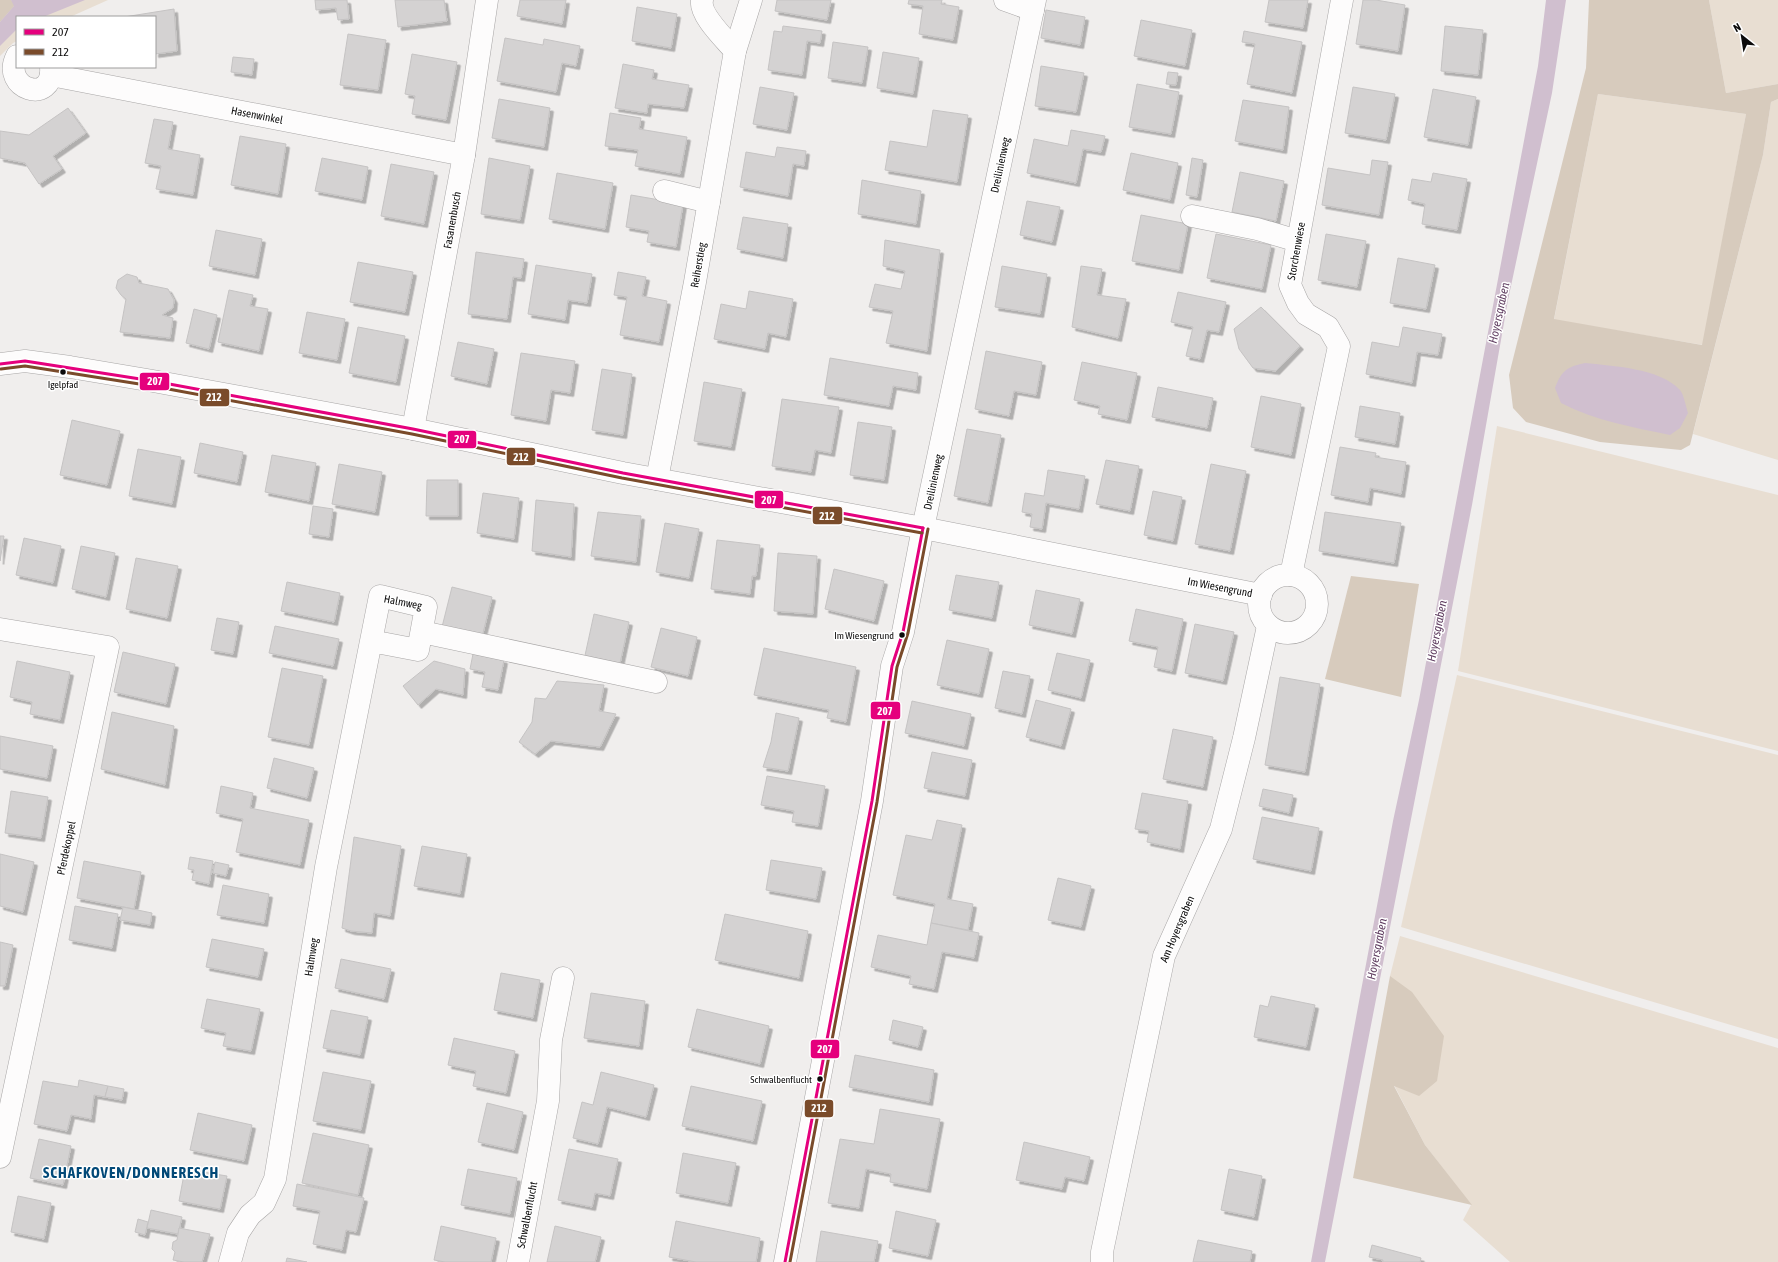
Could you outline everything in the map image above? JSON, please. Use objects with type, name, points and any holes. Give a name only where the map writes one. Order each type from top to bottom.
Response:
[{"type":"street","points":[[702,0],[701,4],[711,25],[735,51]]},
{"type":"street","name":"Reiherstieg","points":[[657,479],[709,202],[735,51],[751,0]]},
{"type":"street","name":"Dreilinienweg","points":[[785,1262],[872,801],[892,666],[903,632],[923,528],[1034,5],[1012,4],[1005,0]]},
{"type":"street","name":"Storchenwiese","points":[[1291,575],[1339,346],[1328,327],[1306,314],[1298,304],[1290,285],[1342,0]]},
{"type":"street","name":"Fasanenbusch","points":[[413,429],[464,155],[484,4]]},
{"type":"street","name":"Hasenwinkel","points":[[16,58],[13,63],[12,77],[17,84],[29,90],[42,87],[48,82],[51,71],[464,155]]},
{"type":"street","points":[[664,191],[709,202]]},
{"type":"street","points":[[1192,216],[1256,229],[1298,241]]},
{"type":"street","name":"Im Wiesengrund","points":[[0,364],[25,361],[70,367],[413,429],[657,479],[923,528],[1261,595]]},
{"type":"street","points":[[1268,626],[1277,631],[1292,633],[1306,627],[1314,617],[1317,602],[1314,591],[1304,580],[1291,575]]},
{"type":"street","name":"Im Wiesengrund","points":[[1268,626],[1260,614],[1261,595],[1270,582],[1279,577],[1291,575]]},
{"type":"street","name":"Halmweg","points":[[230,1262],[238,1233],[250,1215],[264,1203],[275,1179],[326,867],[380,596],[426,607],[418,650],[372,641]]},
{"type":"street","name":"Am Hoyersgraben","points":[[1102,1262],[1102,1252],[1164,956],[1221,829],[1244,738],[1268,626]]},
{"type":"street","name":"Pferdekoppel","points":[[0,629],[108,647],[0,1156]]},
{"type":"street","points":[[422,632],[656,682]]},
{"type":"street","name":"Schwalbenflucht","points":[[518,1262],[548,1101],[551,1040],[563,978]]},
{"type":"shaded area","points":[[0,0],[108,0],[72,16],[16,16],[16,42],[0,56]]},
{"type":"shaded area","points":[[0,0],[11,0],[15,5],[0,22]]},
{"type":"shaded area","points":[[1589,0],[1709,0],[1726,93],[1778,84],[1778,99],[1771,102],[1763,155],[1690,445],[1681,450],[1600,442],[1526,422],[1513,408],[1509,375],[1586,68]],"holes":[[[1598,94],[1746,114],[1702,345],[1554,319]]]},
{"type":"shaded area","points":[[1709,0],[1778,0],[1778,84],[1726,93]]},
{"type":"shaded area","points":[[1598,94],[1746,114],[1703,345],[1554,320]]},
{"type":"shaded area","points":[[1778,99],[1778,460],[1693,434],[1763,155],[1771,102]]},
{"type":"shaded area","points":[[1497,426],[1778,495],[1778,751],[1458,671]]},
{"type":"shaded area","points":[[1351,576],[1419,584],[1401,697],[1325,679]]},
{"type":"shaded area","points":[[1457,675],[1778,755],[1778,1039],[1401,927]]},
{"type":"shaded area","points":[[1400,936],[1778,1048],[1778,1262],[1510,1262],[1463,1220],[1471,1205],[1425,1145],[1394,1085],[1390,976]]},
{"type":"shaded area","points":[[1390,976],[1412,992],[1444,1036],[1437,1081],[1419,1096],[1394,1086],[1425,1145],[1472,1205],[1353,1178]]},
{"type":"water","points":[[11,0],[85,0],[45,16],[16,16],[16,30],[0,46],[0,22],[14,6]]},
{"type":"water","name":"Hoyersgraben","points":[[1546,0],[1566,0],[1552,93],[1508,300],[1472,505],[1325,1262],[1311,1262],[1393,821],[1419,700],[1538,66]]},
{"type":"water","points":[[1585,363],[1635,369],[1661,377],[1671,383],[1680,390],[1688,413],[1680,428],[1670,435],[1614,423],[1561,403],[1555,388],[1560,377],[1569,368]]},
{"type":"building","points":[[315,0],[347,0],[349,19],[338,20],[336,8],[316,10]]},
{"type":"building","points":[[395,0],[444,0],[447,21],[398,27]]},
{"type":"building","points":[[520,0],[566,0],[562,24],[517,16]]},
{"type":"building","points":[[777,0],[831,0],[827,20],[775,11]]},
{"type":"building","points":[[909,0],[942,0],[941,4],[959,7],[953,40],[919,34],[923,6],[908,4]]},
{"type":"building","points":[[1269,0],[1308,0],[1303,28],[1265,22]]},
{"type":"building","points":[[1363,0],[1376,0],[1405,5],[1398,51],[1356,44]]},
{"type":"building","points":[[637,7],[677,14],[671,48],[632,41]]},
{"type":"building","points":[[174,9],[177,51],[156,54],[156,16],[130,16]]},
{"type":"building","points":[[1046,10],[1085,17],[1080,45],[1041,38]]},
{"type":"building","points":[[1141,20],[1192,30],[1185,66],[1134,56]]},
{"type":"building","points":[[783,26],[822,31],[820,43],[807,41],[802,75],[768,70],[774,31],[782,32]]},
{"type":"building","points":[[1445,26],[1483,30],[1478,75],[1441,71]]},
{"type":"building","points":[[1244,31],[1302,42],[1292,93],[1247,84],[1255,44],[1242,42]]},
{"type":"building","points":[[348,34],[386,40],[378,90],[340,85]]},
{"type":"building","points":[[505,38],[543,45],[544,39],[580,46],[576,66],[562,63],[556,92],[497,81]]},
{"type":"building","points":[[833,42],[868,47],[862,83],[828,78]]},
{"type":"building","points":[[883,52],[919,58],[913,94],[877,88]]},
{"type":"building","points":[[412,54],[457,62],[446,120],[412,114],[415,96],[405,94]]},
{"type":"building","points":[[233,57],[254,59],[252,75],[231,72]]},
{"type":"building","points":[[623,64],[654,70],[652,79],[689,85],[684,108],[648,104],[647,113],[615,108]]},
{"type":"building","points":[[1041,66],[1084,73],[1076,112],[1035,106]]},
{"type":"building","points":[[1168,72],[1178,73],[1176,85],[1166,84]]},
{"type":"building","points":[[1137,84],[1179,92],[1171,134],[1129,127]]},
{"type":"building","points":[[760,87],[794,93],[787,130],[753,124]]},
{"type":"building","points":[[1353,87],[1395,94],[1386,140],[1345,133]]},
{"type":"building","points":[[1433,89],[1476,97],[1468,145],[1424,137]]},
{"type":"building","points":[[499,99],[550,108],[544,147],[492,138]]},
{"type":"building","points":[[1243,100],[1289,107],[1283,150],[1235,141]]},
{"type":"building","points":[[68,108],[86,133],[53,156],[62,169],[39,184],[25,163],[0,158],[0,131],[29,135]]},
{"type":"building","points":[[933,110],[968,115],[957,182],[885,170],[890,141],[927,147]]},
{"type":"building","points":[[610,113],[641,118],[639,129],[687,137],[680,174],[635,166],[638,150],[605,146]]},
{"type":"building","points":[[154,119],[173,122],[168,149],[200,155],[193,195],[156,189],[161,166],[145,163]]},
{"type":"building","points":[[1071,130],[1105,136],[1101,152],[1083,149],[1076,183],[1027,173],[1034,139],[1068,146]]},
{"type":"building","points":[[240,136],[286,144],[278,194],[231,185]]},
{"type":"building","points":[[777,147],[806,151],[804,166],[793,164],[788,196],[740,187],[746,152],[775,157]]},
{"type":"building","points":[[1131,153],[1178,163],[1170,200],[1123,190]]},
{"type":"building","points":[[322,158],[368,167],[362,200],[315,191]]},
{"type":"building","points":[[489,158],[530,166],[520,220],[481,214]]},
{"type":"building","points":[[1192,158],[1203,160],[1197,197],[1186,195]]},
{"type":"building","points":[[1372,160],[1388,162],[1379,215],[1322,205],[1328,168],[1370,175]]},
{"type":"building","points":[[391,164],[434,172],[424,224],[381,216]]},
{"type":"building","points":[[1240,172],[1284,181],[1276,221],[1232,212]]},
{"type":"building","points":[[557,173],[613,183],[605,229],[549,219]]},
{"type":"building","points":[[1433,173],[1467,179],[1457,230],[1422,224],[1425,204],[1408,200],[1412,179],[1431,182]]},
{"type":"building","points":[[862,180],[921,191],[916,224],[858,214]]},
{"type":"building","points":[[631,195],[683,204],[676,247],[647,242],[649,231],[626,227]]},
{"type":"building","points":[[1027,201],[1060,207],[1052,242],[1020,235]]},
{"type":"building","points":[[1141,215],[1188,224],[1179,270],[1132,261]]},
{"type":"building","points":[[743,217],[788,224],[783,258],[737,249]]},
{"type":"building","points":[[216,230],[262,239],[255,275],[209,266]]},
{"type":"building","points":[[1216,234],[1271,245],[1262,289],[1207,278]]},
{"type":"building","points":[[1326,234],[1366,241],[1357,287],[1318,280]]},
{"type":"building","points":[[885,240],[940,250],[927,351],[886,343],[893,311],[869,307],[875,284],[901,289],[905,271],[883,266]]},
{"type":"building","points":[[476,252],[524,259],[521,278],[513,277],[507,319],[468,314]]},
{"type":"building","points":[[1398,258],[1435,265],[1426,309],[1390,303]]},
{"type":"building","points":[[358,262],[413,272],[405,312],[350,302]]},
{"type":"building","points":[[536,265],[592,274],[587,303],[568,300],[565,320],[528,314]]},
{"type":"building","points":[[1002,266],[1047,274],[1040,314],[995,307]]},
{"type":"building","points":[[1081,266],[1102,269],[1097,295],[1126,299],[1118,338],[1072,327]]},
{"type":"building","points":[[618,272],[646,277],[642,296],[667,301],[659,342],[620,335],[627,297],[614,295]]},
{"type":"building","points":[[127,274],[137,277],[139,283],[168,289],[174,300],[173,308],[162,315],[173,318],[170,338],[120,332],[126,299],[116,288],[118,280]]},
{"type":"building","points":[[229,290],[253,295],[250,306],[268,309],[259,351],[218,342]]},
{"type":"building","points":[[749,291],[793,299],[786,337],[768,333],[765,349],[714,339],[721,304],[746,309]]},
{"type":"building","points":[[1178,292],[1226,302],[1219,332],[1207,330],[1200,359],[1186,356],[1193,327],[1171,322]]},
{"type":"building","points":[[1261,307],[1300,346],[1276,371],[1253,368],[1239,349],[1234,329]]},
{"type":"building","points":[[194,309],[217,315],[209,349],[186,343]]},
{"type":"building","points":[[307,312],[345,319],[337,360],[299,353]]},
{"type":"building","points":[[358,327],[405,336],[396,382],[349,373]]},
{"type":"building","points":[[1403,327],[1442,334],[1438,355],[1417,352],[1412,383],[1366,374],[1372,342],[1399,347]]},
{"type":"building","points":[[458,342],[494,349],[487,384],[451,376]]},
{"type":"building","points":[[986,351],[1042,362],[1036,395],[1014,391],[1009,416],[975,409]]},
{"type":"building","points":[[521,353],[575,361],[570,393],[551,390],[546,421],[511,415]]},
{"type":"building","points":[[830,358],[918,373],[916,390],[893,386],[889,406],[824,395]]},
{"type":"building","points":[[1082,362],[1137,373],[1127,420],[1098,414],[1100,406],[1074,400]]},
{"type":"building","points":[[602,369],[632,374],[623,435],[592,430]]},
{"type":"building","points":[[704,382],[742,389],[731,447],[694,441]]},
{"type":"building","points":[[1158,387],[1213,398],[1207,428],[1152,417]]},
{"type":"building","points":[[1261,396],[1301,404],[1291,455],[1251,447]]},
{"type":"building","points":[[782,399],[839,407],[831,453],[815,450],[811,472],[772,466]]},
{"type":"building","points":[[1360,406],[1400,413],[1395,444],[1355,437]]},
{"type":"building","points":[[72,420],[120,431],[107,485],[60,475]]},
{"type":"building","points":[[858,422],[892,427],[884,480],[850,475]]},
{"type":"building","points":[[967,429],[1001,435],[988,503],[954,496]]},
{"type":"building","points":[[200,443],[243,452],[237,482],[194,473]]},
{"type":"building","points":[[1340,447],[1376,453],[1375,457],[1406,462],[1401,494],[1370,488],[1368,502],[1331,495]]},
{"type":"building","points":[[138,449],[181,457],[172,504],[129,496]]},
{"type":"building","points":[[272,455],[316,463],[309,501],[265,492]]},
{"type":"building","points":[[1106,460],[1139,466],[1130,511],[1096,504]]},
{"type":"building","points":[[339,464],[382,472],[375,512],[332,504]]},
{"type":"building","points":[[1211,464],[1246,471],[1230,551],[1195,544]]},
{"type":"building","points":[[1048,470],[1085,476],[1079,509],[1046,503],[1042,529],[1030,527],[1032,514],[1022,512],[1025,493],[1044,496]]},
{"type":"building","points":[[427,480],[458,480],[458,516],[426,516]]},
{"type":"building","points":[[1153,491],[1182,497],[1173,541],[1144,535]]},
{"type":"building","points":[[483,493],[519,498],[514,539],[477,533]]},
{"type":"building","points":[[536,500],[574,504],[571,557],[532,551]]},
{"type":"building","points":[[313,506],[333,509],[329,537],[309,534]]},
{"type":"building","points":[[598,512],[641,516],[636,562],[591,556]]},
{"type":"building","points":[[1325,512],[1401,523],[1394,563],[1319,551]]},
{"type":"building","points":[[665,523],[699,529],[689,578],[656,572]]},
{"type":"building","points":[[0,536],[4,536],[0,561]]},
{"type":"building","points":[[24,538],[61,546],[53,583],[16,575]]},
{"type":"building","points":[[717,540],[760,545],[756,576],[752,576],[750,594],[711,589]]},
{"type":"building","points":[[81,546],[115,553],[106,597],[72,589]]},
{"type":"building","points":[[778,553],[817,556],[813,614],[774,611]]},
{"type":"building","points":[[136,558],[178,566],[167,618],[126,609]]},
{"type":"building","points":[[834,569],[884,581],[874,621],[825,609]]},
{"type":"building","points":[[956,575],[999,582],[992,618],[949,610]]},
{"type":"building","points":[[287,582],[340,593],[334,622],[281,611]]},
{"type":"building","points":[[452,587],[492,597],[482,637],[442,627]]},
{"type":"building","points":[[1036,590],[1080,599],[1072,634],[1029,625]]},
{"type":"building","points":[[1136,609],[1183,619],[1172,671],[1154,667],[1158,647],[1129,641]]},
{"type":"building","points":[[594,614],[629,622],[619,668],[584,660]]},
{"type":"building","points":[[217,618],[239,622],[233,654],[211,650]]},
{"type":"building","points":[[1195,624],[1234,632],[1223,681],[1185,673]]},
{"type":"building","points":[[275,626],[339,639],[333,666],[269,653]]},
{"type":"building","points":[[661,628],[697,637],[688,676],[651,667]]},
{"type":"building","points":[[947,640],[989,649],[979,694],[937,685]]},
{"type":"building","points":[[764,648],[856,667],[846,722],[827,718],[829,710],[754,695]]},
{"type":"building","points":[[123,652],[175,664],[166,704],[114,692]]},
{"type":"building","points":[[1057,653],[1090,660],[1081,698],[1048,690]]},
{"type":"building","points":[[473,654],[504,660],[498,690],[482,687],[485,672],[470,669]]},
{"type":"building","points":[[17,661],[70,672],[60,720],[30,714],[32,702],[10,697]]},
{"type":"building","points":[[434,661],[465,669],[463,695],[436,689],[418,705],[403,686]]},
{"type":"building","points":[[282,668],[323,676],[309,745],[268,737]]},
{"type":"building","points":[[1003,671],[1030,676],[1022,714],[995,708]]},
{"type":"building","points":[[1280,677],[1320,684],[1305,772],[1265,765]]},
{"type":"building","points":[[557,681],[604,685],[599,711],[616,714],[600,747],[551,741],[535,754],[519,742],[532,722],[535,698],[546,699]]},
{"type":"building","points":[[1036,700],[1071,709],[1061,746],[1026,737]]},
{"type":"building","points":[[912,701],[971,714],[964,746],[905,733]]},
{"type":"building","points":[[112,712],[174,726],[165,785],[101,769]]},
{"type":"building","points":[[776,713],[799,718],[788,771],[763,767],[771,742]]},
{"type":"building","points":[[1173,729],[1213,737],[1203,787],[1163,779]]},
{"type":"building","points":[[0,736],[53,746],[47,778],[0,769]]},
{"type":"building","points":[[932,752],[972,760],[965,796],[924,788]]},
{"type":"building","points":[[274,758],[314,768],[307,798],[267,788]]},
{"type":"building","points":[[767,776],[825,786],[818,826],[792,822],[794,811],[761,805]]},
{"type":"building","points":[[221,786],[253,793],[250,808],[309,820],[300,865],[236,852],[243,819],[216,813]]},
{"type":"building","points":[[1263,789],[1293,795],[1289,813],[1259,806]]},
{"type":"building","points":[[11,791],[48,797],[41,838],[5,833]]},
{"type":"building","points":[[1142,793],[1188,801],[1180,849],[1147,842],[1149,831],[1135,829]]},
{"type":"building","points":[[1262,817],[1319,828],[1311,871],[1253,859]]},
{"type":"building","points":[[937,820],[962,825],[947,899],[973,904],[968,930],[931,923],[935,904],[893,895],[906,835],[932,840]]},
{"type":"building","points":[[354,837],[401,846],[390,916],[374,913],[372,933],[351,931],[342,928]]},
{"type":"building","points":[[422,846],[467,854],[460,894],[414,886]]},
{"type":"building","points":[[0,854],[34,862],[23,912],[0,906]]},
{"type":"building","points":[[190,857],[213,861],[209,884],[192,880],[194,870],[188,869]]},
{"type":"building","points":[[771,860],[822,868],[816,899],[766,890]]},
{"type":"building","points":[[84,861],[141,872],[134,909],[77,898]]},
{"type":"building","points":[[215,862],[229,865],[226,876],[213,873]]},
{"type":"building","points":[[1058,878],[1091,886],[1081,927],[1048,920]]},
{"type":"building","points":[[223,885],[269,894],[264,923],[217,915]]},
{"type":"building","points":[[75,906],[118,914],[112,948],[69,940]]},
{"type":"building","points":[[123,907],[152,913],[150,925],[120,920]]},
{"type":"building","points":[[725,914],[808,931],[799,978],[715,960]]},
{"type":"building","points":[[931,923],[979,933],[974,958],[942,952],[934,989],[909,984],[911,976],[871,967],[878,935],[927,945]]},
{"type":"building","points":[[212,939],[264,949],[258,977],[206,967]]},
{"type":"building","points":[[0,942],[13,945],[5,986],[0,986]]},
{"type":"building","points":[[341,959],[391,969],[384,999],[335,988]]},
{"type":"building","points":[[501,973],[540,980],[533,1018],[494,1010]]},
{"type":"building","points":[[591,993],[645,1001],[639,1046],[584,1038]]},
{"type":"building","points":[[1271,996],[1315,1005],[1306,1047],[1254,1037],[1260,1005],[1268,1007]]},
{"type":"building","points":[[207,999],[260,1009],[251,1051],[223,1046],[226,1033],[201,1028]]},
{"type":"building","points":[[697,1009],[769,1026],[760,1064],[688,1047]]},
{"type":"building","points":[[331,1010],[368,1017],[360,1055],[323,1048]]},
{"type":"building","points":[[893,1020],[923,1027],[918,1047],[889,1040]]},
{"type":"building","points":[[454,1038],[515,1051],[506,1093],[473,1086],[476,1071],[448,1065]]},
{"type":"building","points":[[855,1055],[934,1070],[929,1102],[849,1087]]},
{"type":"building","points":[[323,1072],[371,1081],[361,1130],[313,1121]]},
{"type":"building","points":[[601,1072],[654,1085],[646,1117],[607,1107],[598,1144],[573,1138],[582,1102],[593,1105]]},
{"type":"building","points":[[79,1080],[108,1086],[105,1097],[94,1095],[91,1119],[71,1115],[67,1131],[34,1124],[43,1081],[78,1087]]},
{"type":"building","points":[[108,1086],[124,1089],[122,1100],[105,1097]]},
{"type":"building","points":[[691,1086],[762,1101],[753,1141],[682,1126]]},
{"type":"building","points":[[487,1103],[523,1112],[514,1150],[478,1142]]},
{"type":"building","points":[[880,1109],[940,1119],[927,1189],[890,1182],[891,1174],[866,1169],[859,1208],[828,1203],[840,1139],[874,1144]]},
{"type":"building","points":[[198,1113],[252,1125],[244,1161],[190,1150]]},
{"type":"building","points":[[313,1133],[369,1145],[358,1195],[302,1183]]},
{"type":"building","points":[[39,1139],[71,1146],[63,1185],[30,1178]]},
{"type":"building","points":[[1024,1142],[1090,1157],[1084,1181],[1065,1177],[1062,1189],[1016,1180]]},
{"type":"building","points":[[569,1149],[618,1159],[610,1196],[595,1193],[592,1207],[558,1200]]},
{"type":"building","points":[[683,1153],[736,1163],[728,1203],[676,1193]]},
{"type":"building","points":[[185,1169],[227,1176],[220,1209],[179,1201]]},
{"type":"building","points":[[468,1169],[517,1178],[510,1214],[461,1205]]},
{"type":"building","points":[[1229,1169],[1262,1176],[1254,1217],[1221,1210]]},
{"type":"building","points":[[297,1184],[364,1198],[356,1232],[346,1230],[342,1250],[313,1244],[320,1211],[293,1206]]},
{"type":"building","points":[[18,1196],[51,1203],[44,1239],[11,1232]]},
{"type":"building","points":[[151,1210],[182,1217],[178,1234],[147,1228]]},
{"type":"building","points":[[896,1211],[936,1220],[928,1256],[889,1248]]},
{"type":"building","points":[[138,1219],[148,1222],[145,1235],[135,1232]]},
{"type":"building","points":[[676,1221],[760,1238],[756,1262],[696,1262],[669,1257]]},
{"type":"building","points":[[441,1226],[496,1238],[491,1262],[445,1262],[434,1260]]},
{"type":"building","points":[[555,1226],[601,1237],[595,1262],[547,1262]]},
{"type":"building","points":[[179,1228],[210,1234],[202,1262],[184,1262],[173,1260],[175,1252],[172,1249],[173,1242],[177,1240]]},
{"type":"building","points":[[821,1231],[878,1241],[874,1262],[816,1262]]},
{"type":"building","points":[[1198,1240],[1252,1251],[1250,1262],[1193,1262]]},
{"type":"building","points":[[1372,1245],[1421,1258],[1420,1262],[1383,1262],[1383,1260],[1369,1257]]},
{"type":"building","points":[[287,1258],[307,1262],[286,1262]]},
{"type":"transit line","name":"207","points":[[0,364],[25,361],[153,381],[413,429],[623,473],[923,528]]},
{"type":"transit line","name":"212","points":[[1,369],[25,366],[152,386],[412,434],[622,478],[922,533]]},
{"type":"transit line","name":"207","points":[[785,1262],[872,801],[892,666],[903,632],[923,528]]},
{"type":"transit line","name":"212","points":[[790,1262],[877,802],[897,667],[908,633],[928,529]]},
{"type":"place","name":"Igelpfad","points":[[63,372]]},
{"type":"place","name":"Im Wiesengrund","points":[[902,635]]},
{"type":"place","name":"Schwalbenflucht","points":[[820,1079]]},
{"type":"district","name":"SCHAFKOVEN/DONNERESCH","points":[[131,1172]]}]
